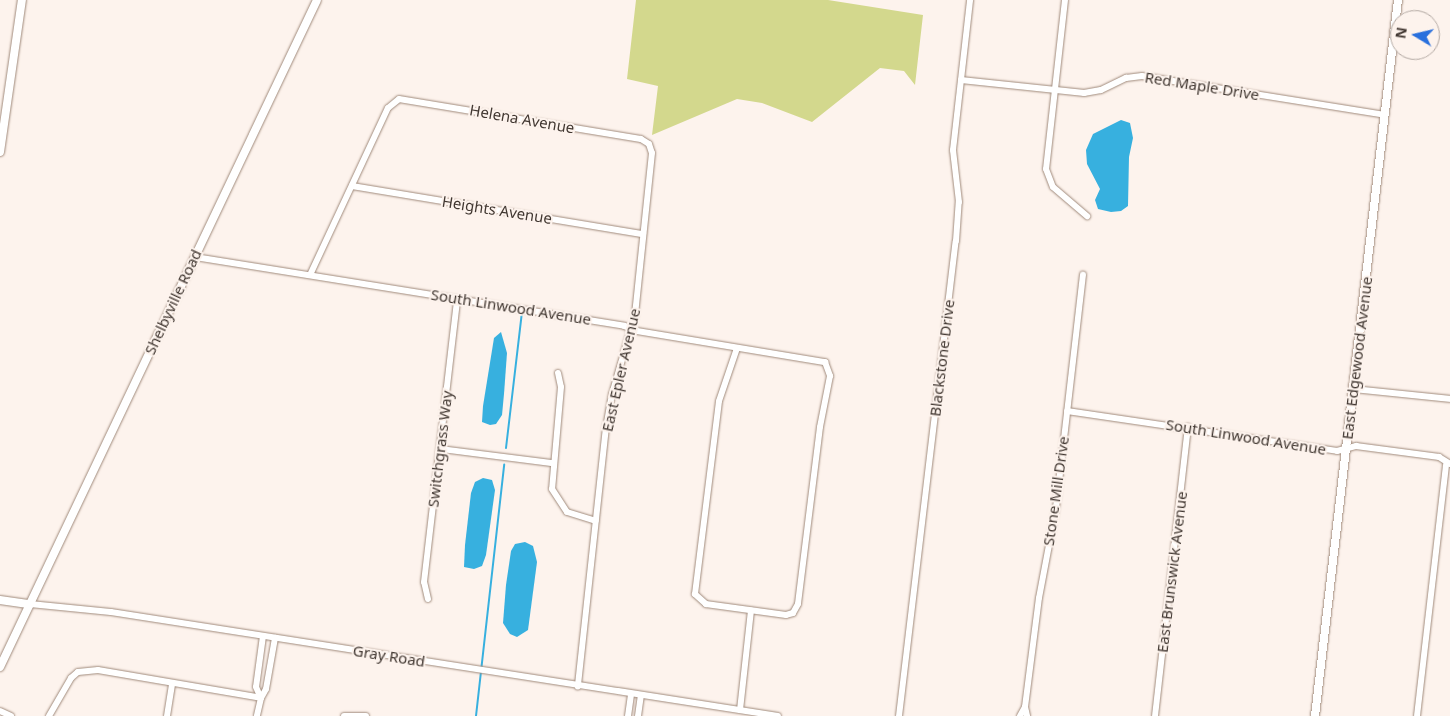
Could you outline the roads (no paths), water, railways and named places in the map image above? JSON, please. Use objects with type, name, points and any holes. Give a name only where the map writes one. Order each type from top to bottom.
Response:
[{"type":"main road","points":[[0,152],[22,0]]},
{"type":"main road","name":"Shelbyville Road","points":[[0,667],[317,0]]},
{"type":"main road","name":"East Edgewood Avenue","points":[[1315,716],[1398,0]]},
{"type":"main road","name":"Gray Road","points":[[0,600],[30,604]]},
{"type":"street","name":"Blackstone Drive","points":[[899,716],[956,241],[958,202],[953,150],[970,0]]},
{"type":"street","points":[[1065,0],[1046,163],[1049,180],[1059,193],[1088,216]]},
{"type":"street","name":"Red Maple Drive","points":[[961,80],[1090,92],[1120,80],[1139,76],[1385,115]]},
{"type":"street","name":"Helena Avenue","points":[[352,186],[388,108],[395,101],[404,99],[641,139],[649,144]]},
{"type":"street","name":"East Epler Avenue","points":[[578,686],[608,416],[635,315],[652,153],[649,144]]},
{"type":"street","points":[[310,275],[352,186]]},
{"type":"street","name":"Heights Avenue","points":[[352,186],[643,234]]},
{"type":"street","name":"South Linwood Avenue","points":[[195,257],[457,298],[826,362],[830,376],[820,427],[798,604],[793,613],[786,616],[752,611]]},
{"type":"street","name":"Stone Mill Drive","points":[[1026,716],[1025,707],[1039,598],[1055,514],[1082,275]]},
{"type":"street","name":"Switchgrass Way","points":[[428,599],[424,582],[441,449],[457,298]]},
{"type":"street","points":[[737,348],[716,417],[695,589],[698,599],[706,604],[752,611],[740,710]]},
{"type":"street","points":[[558,373],[561,387],[552,463],[552,489],[557,502],[581,519],[596,522]]},
{"type":"street","points":[[1354,389],[1450,399]]},
{"type":"street","name":"South Linwood Avenue","points":[[1067,411],[1337,451],[1356,446],[1439,458],[1448,464]]},
{"type":"street","name":"East Brunswick Avenue","points":[[1155,716],[1188,428]]},
{"type":"street","points":[[441,449],[552,463]]},
{"type":"street","points":[[1417,716],[1448,464]]},
{"type":"street","name":"Gray Road","points":[[30,604],[111,612],[778,716]]},
{"type":"street","points":[[261,698],[256,687],[263,636]]},
{"type":"street","points":[[257,716],[261,698],[266,688],[275,638]]},
{"type":"street","points":[[49,716],[65,686],[78,672],[98,670],[261,698]]},
{"type":"street","points":[[167,716],[172,683]]},
{"type":"street","points":[[628,716],[631,694]]},
{"type":"street","points":[[638,716],[641,695]]},
{"type":"street","name":"Stone Mill Drive","points":[[1020,716],[1025,707]]},
{"type":"street","points":[[0,711],[11,716]]},
{"type":"street","points":[[344,716],[366,716]]},
{"type":"water","points":[[1121,120],[1130,123],[1133,138],[1129,157],[1128,206],[1121,211],[1111,212],[1098,209],[1095,200],[1100,189],[1087,164],[1086,150],[1093,134]]},
{"type":"water","points":[[501,332],[507,353],[502,415],[496,424],[490,425],[482,422],[483,406],[494,338]]},
{"type":"water","points":[[483,478],[492,480],[495,490],[486,555],[482,566],[474,569],[464,567],[465,545],[471,493],[475,482]]},
{"type":"water","points":[[525,542],[533,546],[537,562],[528,630],[517,637],[510,634],[503,623],[506,585],[511,551],[515,544]]},
{"type":"waterway","points":[[506,448],[522,311]]},
{"type":"waterway","points":[[476,716],[504,465]]}]
